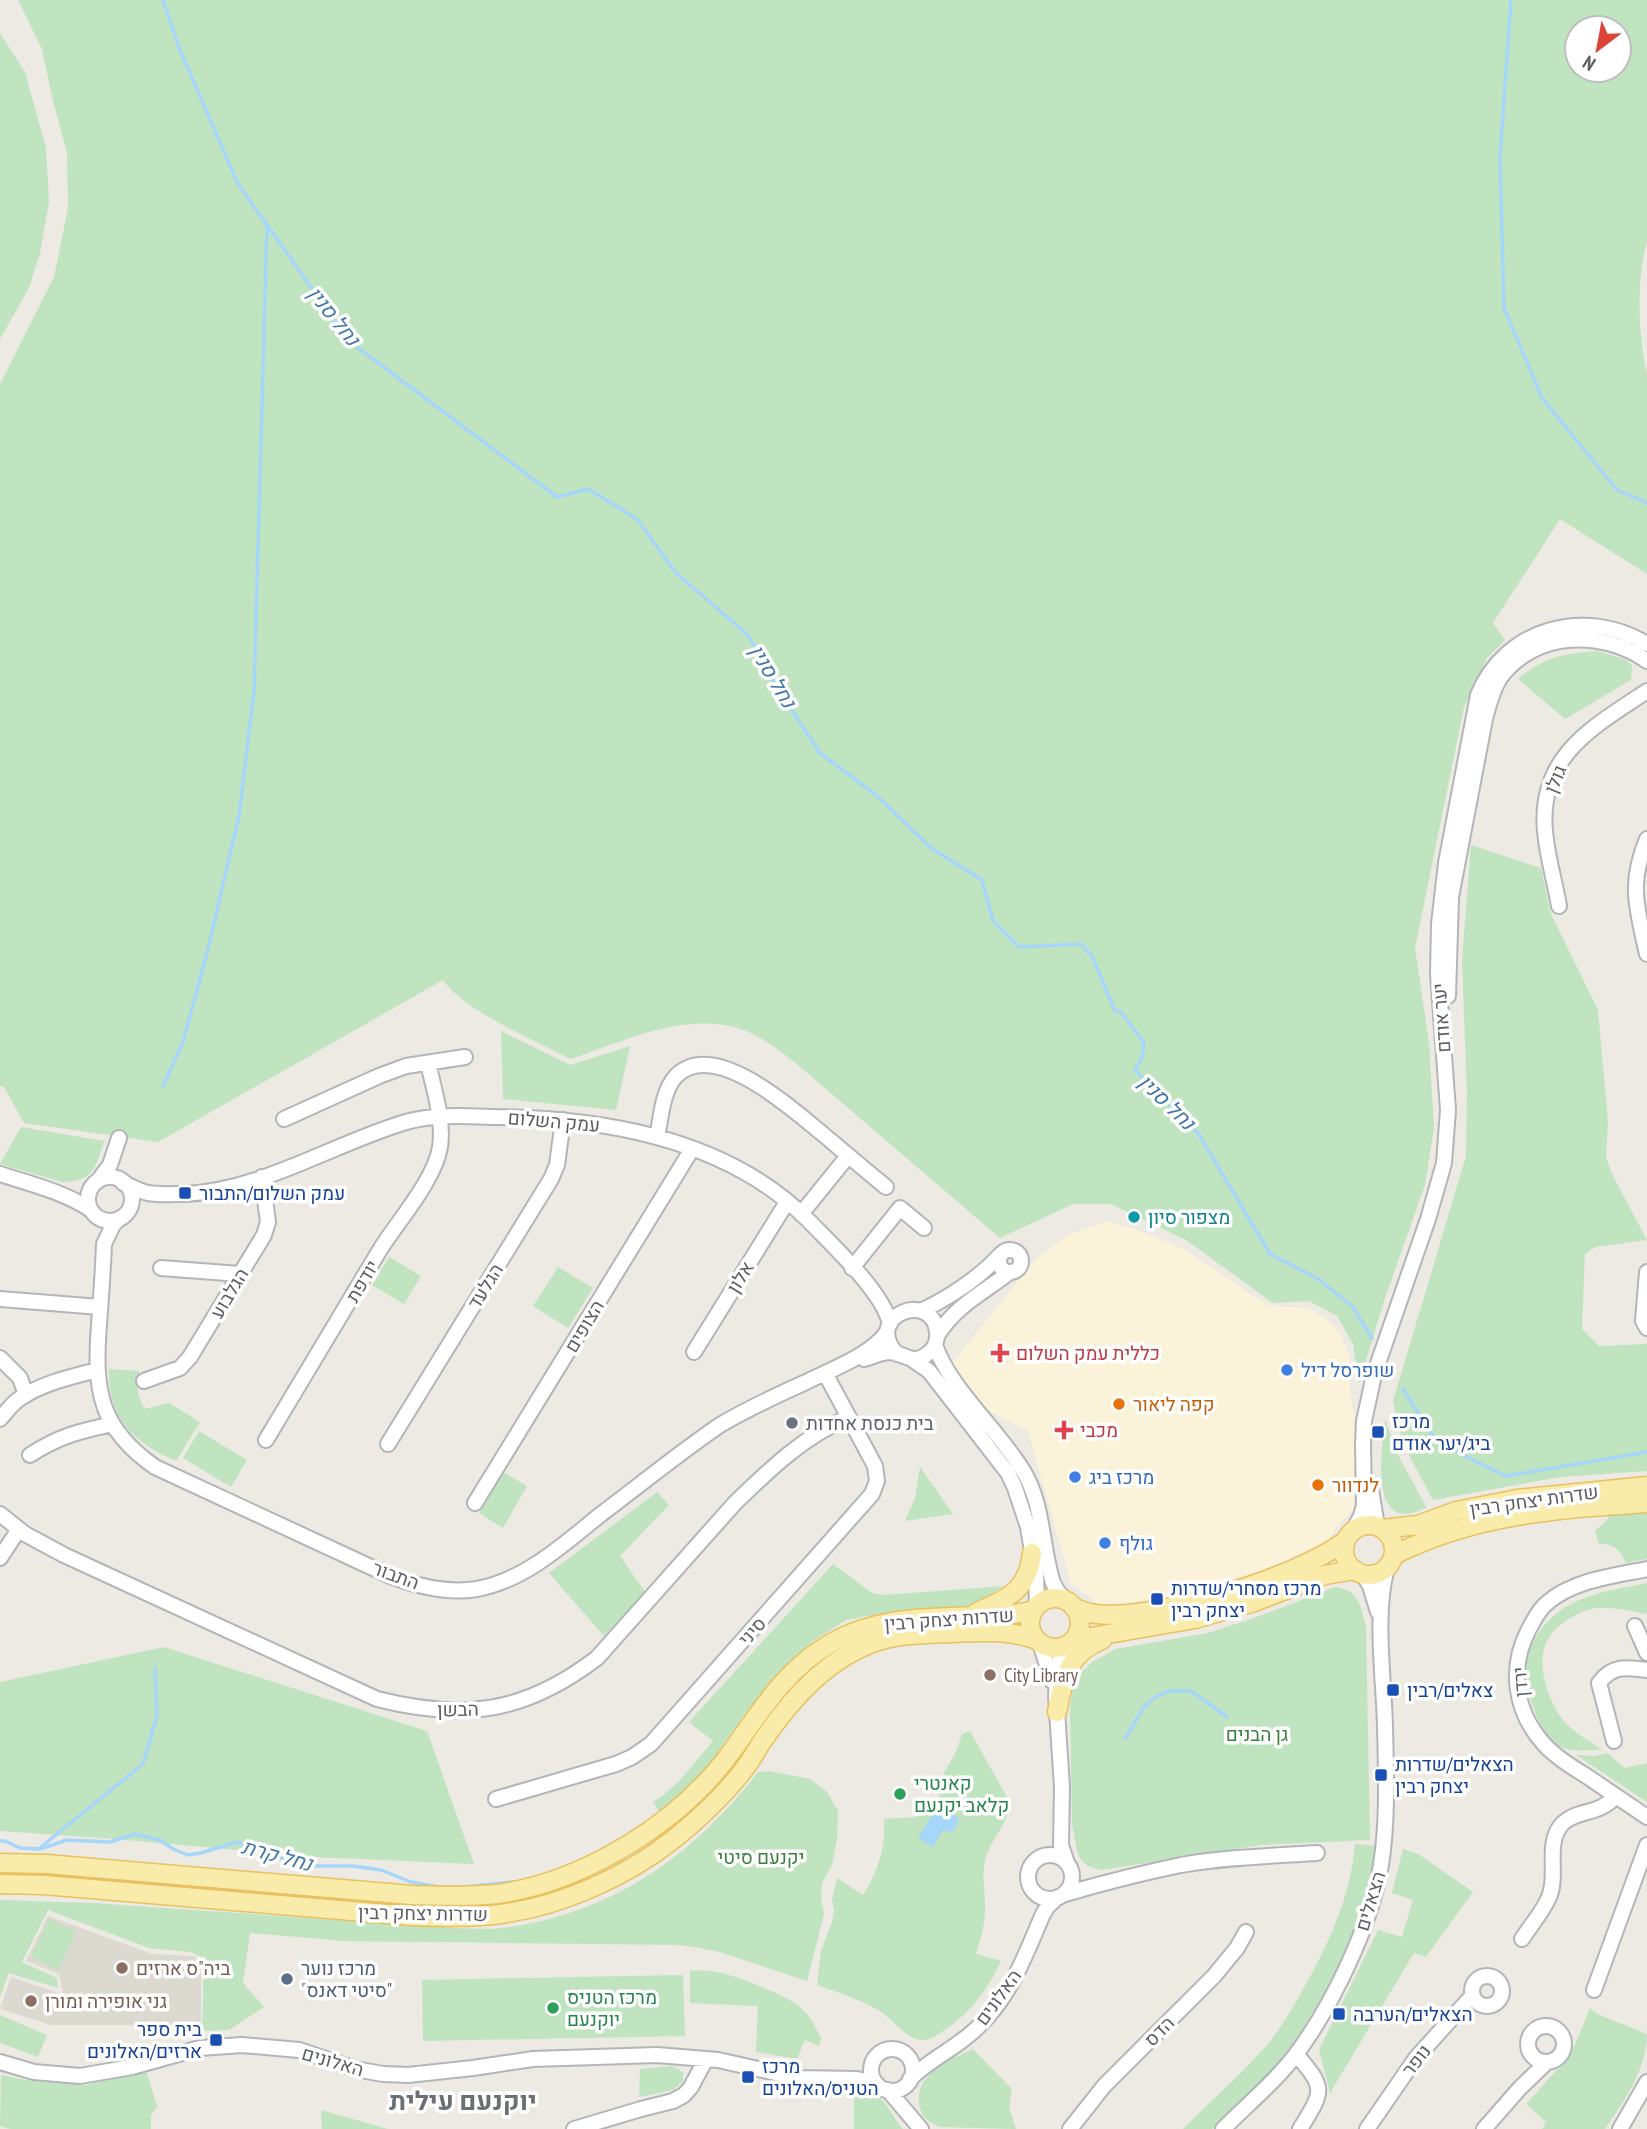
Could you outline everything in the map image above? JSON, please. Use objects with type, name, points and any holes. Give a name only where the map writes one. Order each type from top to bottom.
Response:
[{"type":"main road","name":"שדרות יצחק רבין","points":[[1380,1528],[1418,1525],[1456,1511],[1517,1499],[1647,1486]]},
{"type":"main road","name":"שדרות יצחק רבין","points":[[1391,1562],[1441,1534],[1491,1520],[1578,1508],[1647,1503]]},
{"type":"main road","points":[[1360,1527],[1380,1528],[1393,1541],[1391,1562],[1376,1575],[1359,1572],[1325,1575],[1254,1602],[1195,1619],[1096,1634],[1053,1647],[1039,1642],[1033,1635],[1030,1623],[1035,1608],[1049,1599],[1055,1598],[1091,1613],[1124,1614],[1191,1603],[1289,1572],[1320,1558],[1360,1527]]},
{"type":"main road","points":[[1350,1536],[1344,1549],[1345,1557],[1359,1572]]},
{"type":"main road","points":[[965,1616],[1007,1599],[1018,1589],[1030,1568],[1032,1553]]},
{"type":"main road","points":[[1069,1643],[1077,1634],[1080,1621],[1071,1605]]},
{"type":"main road","name":"שדרות יצחק רבין","points":[[0,1863],[46,1864],[412,1895],[470,1896],[524,1888],[568,1875],[615,1852],[659,1824],[716,1771],[780,1685],[811,1656],[848,1633],[890,1621],[1022,1614],[1035,1608]]},
{"type":"main road","points":[[1056,1704],[1074,1659],[1081,1651],[1127,1631]]},
{"type":"main road","name":"שדרות יצחק רבין","points":[[0,1884],[44,1885],[411,1916],[472,1917],[529,1909],[600,1883],[671,1841],[715,1803],[732,1784],[782,1715],[811,1682],[856,1651],[897,1637],[928,1634],[1007,1632],[1039,1642]]},
{"type":"street","name":"יער אודם","points":[[1350,1536],[1364,1505],[1364,1421],[1374,1376],[1428,1219],[1444,1163],[1448,1110],[1438,974],[1439,924],[1446,863],[1478,695],[1490,673],[1508,652],[1519,643],[1545,631],[1571,626],[1604,628],[1631,635],[1647,644]]},
{"type":"street","name":"יער אודם","points":[[1380,1528],[1371,1491],[1370,1421],[1387,1352],[1434,1220],[1451,1162],[1456,1108],[1448,991],[1451,897],[1490,699],[1500,678],[1518,659],[1527,652],[1550,643],[1578,639],[1607,642],[1635,652],[1647,661]]},
{"type":"street","name":"גולן","points":[[1559,906],[1545,832],[1545,803],[1552,776],[1579,739],[1647,691]]},
{"type":"street","points":[[1647,839],[1639,860],[1635,893],[1647,954]]},
{"type":"street","points":[[284,1119],[406,1066],[465,1057]]},
{"type":"street","name":"יודפת","points":[[266,1440],[383,1246],[429,1177],[440,1147],[439,1116],[428,1063]]},
{"type":"street","points":[[657,1137],[667,1093],[674,1078],[685,1069],[705,1066],[727,1069],[775,1094],[886,1187]]},
{"type":"street","name":"עמק השלום","points":[[123,1216],[154,1201],[240,1186],[409,1121],[439,1116],[563,1120],[623,1128],[657,1137],[724,1162],[748,1175],[801,1213],[879,1297],[888,1304],[914,1310]]},
{"type":"street","name":"הגלעד","points":[[388,1444],[551,1179],[557,1165],[563,1120]]},
{"type":"street","points":[[93,1213],[88,1196],[110,1165],[117,1143],[121,1181]]},
{"type":"street","name":"הצופים","points":[[475,1503],[692,1149]]},
{"type":"street","points":[[801,1213],[848,1156]]},
{"type":"street","points":[[0,1174],[76,1200],[105,1221],[123,1216],[130,1207],[130,1190],[121,1181],[105,1178],[64,1193],[53,1191]]},
{"type":"street","name":"הגלבוע","points":[[144,1381],[180,1368],[190,1357],[264,1235],[268,1222],[262,1177]]},
{"type":"street","name":"עמק השלום","points":[[121,1181],[149,1193],[183,1194]]},
{"type":"street","name":"אלון","points":[[694,1352],[787,1202]]},
{"type":"street","points":[[852,1268],[900,1208],[925,1228]]},
{"type":"street","name":"התבור","points":[[93,1213],[102,1232],[104,1244],[97,1370],[102,1402],[113,1424],[129,1446],[155,1467],[408,1583],[433,1589],[466,1590],[497,1583],[533,1567],[720,1425],[877,1345],[888,1328]]},
{"type":"street","name":"התבור","points":[[104,1244],[113,1225],[123,1216]]},
{"type":"street","points":[[913,1360],[926,1355],[946,1321],[957,1310],[1010,1272],[1000,1265],[1001,1254],[986,1270],[947,1297],[900,1313],[888,1328],[888,1340],[897,1354],[913,1360],[929,1371],[1008,1473],[1023,1507],[1028,1527],[1035,1608]]},
{"type":"street","points":[[160,1268],[240,1274]]},
{"type":"street","points":[[1647,1272],[1643,1321],[1647,1328]]},
{"type":"street","name":"עמק השלום","points":[[879,1297],[887,1313],[888,1328]]},
{"type":"street","points":[[0,1299],[100,1307]]},
{"type":"street","points":[[914,1310],[933,1321],[936,1341],[947,1370],[1023,1470],[1038,1508],[1053,1583],[1071,1605]]},
{"type":"street","name":"התבור","points":[[831,1370],[883,1353],[897,1354]]},
{"type":"street","points":[[0,1358],[20,1378],[26,1395]]},
{"type":"street","points":[[0,1419],[26,1395],[55,1382],[97,1370]]},
{"type":"street","name":"סיני","points":[[496,1798],[616,1764],[651,1744],[872,1494],[877,1481],[875,1466],[849,1417],[831,1370]]},
{"type":"street","name":"הבשן","points":[[0,1514],[19,1529],[64,1555],[377,1699],[407,1707],[468,1711],[526,1700],[575,1675],[597,1658],[756,1483],[809,1438],[849,1417]]},
{"type":"street","points":[[30,1455],[71,1433],[113,1424]]},
{"type":"street","points":[[0,1559],[19,1529]]},
{"type":"street","name":"הצאלים","points":[[1223,2129],[1296,2054],[1336,1988],[1372,1902],[1381,1865],[1386,1763],[1382,1591],[1391,1562]]},
{"type":"street","name":"ירדן","points":[[1647,1569],[1586,1583],[1546,1603],[1525,1637],[1518,1657],[1516,1680],[1520,1702],[1543,1744],[1563,1761],[1647,1817]]},
{"type":"street","name":"הצאלים","points":[[1359,1572],[1375,1601],[1381,1627]]},
{"type":"street","points":[[1635,1626],[1647,1653]]},
{"type":"street","points":[[1039,1642],[1049,1666],[1056,1704]]},
{"type":"street","points":[[1061,1896],[1071,1884],[1069,1866],[1061,1845],[1056,1704],[1058,1664],[1069,1643]]},
{"type":"street","points":[[1614,1741],[1599,1683],[1614,1669],[1625,1667],[1647,1670]]},
{"type":"street","points":[[1522,1939],[1549,1897],[1554,1839],[1562,1824],[1571,1818],[1607,1806],[1616,1796]]},
{"type":"street","points":[[1061,1808],[1054,1836],[1030,1870],[1028,1878],[1034,1892],[1043,1898],[1061,1896],[1111,1881],[1183,1865],[1317,1853]]},
{"type":"street","points":[[1594,1990],[1647,1845]]},
{"type":"street","points":[[1039,1859],[1054,1856],[1084,1880],[1111,1881]]},
{"type":"street","name":"האלונים","points":[[1032,1939],[1036,1914],[1034,1892]]},
{"type":"street","name":"האלונים","points":[[908,2082],[979,2026],[993,2010],[1016,1977],[1043,1914],[1061,1896]]},
{"type":"street","name":"הדס","points":[[1070,2129],[1104,2086],[1214,1976],[1237,1948],[1246,1932]]},
{"type":"street","name":"נופר","points":[[1367,2129],[1416,2058],[1472,1996]]},
{"type":"street","name":"האלונים","points":[[0,2062],[34,2072],[80,2076],[132,2067],[200,2049],[242,2045],[299,2050],[355,2069],[383,2074],[433,2073],[533,2059],[657,2055],[706,2059],[798,2078],[857,2079],[882,2087]]},
{"type":"street","name":"האלונים","points":[[905,2054],[930,2054],[952,2046]]},
{"type":"street","points":[[909,2113],[906,2106],[912,2065],[905,2054],[887,2049],[876,2056],[871,2073],[921,2129]]},
{"type":"street","points":[[1296,2054],[1314,2075],[1318,2087],[1318,2098],[1300,2129]]},
{"type":"street","points":[[574,2129],[673,2101],[691,2087],[706,2059]]},
{"type":"street","name":"האלונים","points":[[835,2079],[858,2071],[873,2061]]},
{"type":"street","points":[[1484,2129],[1547,2062]]},
{"type":"street","points":[[882,2087],[901,2088],[908,2082]]},
{"type":"street","points":[[1620,2129],[1642,2104],[1647,2082]]},
{"type":"shaded area","name":"מרכז ביג","points":[[1108,1221],[1133,1228],[1185,1250],[1267,1305],[1309,1309],[1325,1318],[1340,1334],[1350,1358],[1350,1388],[1354,1415],[1354,1508],[1335,1529],[1327,1543],[1256,1573],[1174,1595],[1119,1605],[1100,1605],[1071,1583],[1028,1431],[976,1404],[949,1367],[1036,1259],[1067,1235]]},
{"type":"shaded area","name":"ביה\"ס ארזים","points":[[48,1916],[152,1954],[193,1956],[201,1960],[201,2025],[51,2025],[0,2009],[11,1977],[61,1994],[60,2001],[63,1992],[59,1974],[26,1961]]},
{"type":"green space","points":[[18,0],[1647,0],[1647,241],[1643,256],[1639,308],[1647,374],[1647,574],[1560,519],[1493,623],[1505,640],[1487,658],[1464,707],[1415,948],[1429,1043],[1434,1127],[1425,1185],[1385,1298],[1359,1383],[1353,1344],[1337,1316],[1309,1301],[1273,1303],[1186,1240],[1111,1204],[1073,1204],[1000,1238],[786,1055],[751,1033],[722,1025],[700,1024],[656,1030],[571,1059],[483,1014],[443,980],[158,1142],[24,1123],[4,1087],[0,1086],[0,384],[54,277],[68,208],[67,153],[42,49]]},
{"type":"green space","points":[[0,33],[25,72],[46,148],[49,201],[40,253],[29,288],[0,339]]},
{"type":"green space","points":[[1597,651],[1624,659],[1632,665],[1631,680],[1565,719],[1518,679],[1537,665],[1555,657]]},
{"type":"green space","points":[[1471,845],[1541,868],[1551,914],[1598,1010],[1608,1122],[1606,1158],[1647,1240],[1595,1247],[1585,1254],[1582,1329],[1599,1346],[1647,1344],[1647,1471],[1560,1477],[1433,1500],[1403,1444],[1393,1401],[1466,1156],[1467,1096],[1462,959]]},
{"type":"green space","points":[[501,1031],[570,1065],[630,1046],[616,1110],[503,1099]]},
{"type":"green space","points":[[21,1127],[104,1141],[95,1165],[87,1176],[62,1182],[0,1164]]},
{"type":"green space","points":[[389,1257],[421,1276],[404,1304],[372,1285]]},
{"type":"green space","points":[[558,1267],[593,1288],[568,1328],[533,1306]]},
{"type":"green space","points":[[109,1369],[139,1371],[138,1393],[144,1409],[169,1403],[200,1422],[176,1461],[148,1446],[126,1426],[113,1401]]},
{"type":"green space","points":[[1385,1420],[1400,1459],[1427,1508],[1406,1514],[1395,1511],[1387,1502],[1381,1475]]},
{"type":"green space","points":[[199,1431],[247,1460],[231,1487],[183,1458]]},
{"type":"green space","points":[[920,1467],[953,1514],[905,1521],[915,1498]]},
{"type":"green space","points":[[503,1472],[527,1486],[503,1528],[479,1513]]},
{"type":"green space","points":[[657,1492],[669,1505],[620,1556],[645,1592],[604,1636],[549,1573]]},
{"type":"green space","points":[[1647,1511],[1647,1559],[1626,1563],[1616,1548],[1599,1544],[1595,1531],[1610,1514]]},
{"type":"green space","points":[[833,1564],[872,1593],[884,1595],[1004,1586],[972,1605],[884,1613],[846,1620],[813,1641],[779,1673],[746,1712],[710,1764],[661,1814],[653,1802],[678,1782],[713,1741],[689,1722]]},
{"type":"green space","points":[[1647,1583],[1647,1614],[1594,1608],[1569,1619],[1549,1637],[1542,1663],[1553,1704],[1567,1724],[1602,1750],[1574,1750],[1559,1746],[1548,1736],[1530,1698],[1526,1671],[1531,1647],[1545,1625],[1576,1601],[1599,1593]]},
{"type":"green space","name":"גן הבנים","points":[[1335,1587],[1354,1595],[1366,1625],[1370,1840],[1261,1845],[1101,1870],[1088,1866],[1081,1860],[1072,1823],[1070,1708],[1074,1680],[1091,1663],[1115,1649],[1208,1633]]},
{"type":"green space","points":[[164,1647],[427,1731],[474,1864],[315,1857],[0,1831],[0,1682]]},
{"type":"green space","points":[[970,1731],[1009,1801],[1006,1817],[985,1861],[985,1916],[976,1954],[1001,1961],[984,1991],[962,2017],[934,2037],[917,2039],[906,2034],[875,2008],[817,1985],[821,1951],[832,1922],[832,1901],[837,1878],[863,1895],[880,1859],[884,1819],[916,1817],[929,1807],[951,1782],[943,1774],[956,1752],[962,1734]]},
{"type":"green space","points":[[1607,1753],[1625,1768],[1647,1763],[1647,1802],[1576,1755],[1595,1756]]},
{"type":"green space","name":"יקנעם סיטי","points":[[769,1771],[810,1779],[827,1792],[838,1811],[832,1865],[822,1883],[824,1914],[807,1981],[716,1951],[680,1945],[344,1941],[250,1933],[243,1983],[264,2007],[229,2030],[202,2031],[204,1959],[191,1952],[149,1948],[48,1910],[22,1962],[57,1978],[58,1988],[9,1973],[0,1997],[0,1900],[93,1903],[454,1928],[503,1928],[542,1921],[579,1910],[646,1877],[706,1830],[758,1772]]},
{"type":"green space","points":[[1355,1844],[1375,1846],[1365,1898],[1332,1982],[1317,2008],[1279,2062],[1212,2129],[1183,2129],[1257,2056],[1289,2014],[1336,1923],[1353,1864]]},
{"type":"green space","points":[[1403,1849],[1418,1854],[1473,1892],[1426,1957],[1414,1953],[1330,2093],[1319,2050],[1378,1930],[1402,1937],[1413,1900],[1392,1893]]},
{"type":"green space","points":[[49,1919],[77,1932],[58,1970],[31,1957]]},
{"type":"green space","points":[[690,1970],[725,1974],[763,1987],[787,1999],[803,2010],[811,2020],[821,2038],[819,2046],[805,2040],[797,2059],[756,2052],[758,2006],[690,2003]]},
{"type":"green space","name":"מרכז הטניס יוקנעם","points":[[683,1975],[685,2036],[423,2041],[422,1980]]},
{"type":"green space","points":[[1590,2008],[1597,2014],[1647,2034],[1639,2072],[1605,2129],[1542,2129],[1546,2122],[1526,2104],[1564,2062],[1575,2045]]},
{"type":"green space","points":[[0,2015],[47,2035],[38,2057],[0,2043]]},
{"type":"green space","points":[[973,2049],[1012,2089],[1009,2107],[1016,2129],[940,2127],[922,2113],[919,2093],[928,2076],[944,2063]]},
{"type":"green space","points":[[672,2066],[683,2072],[683,2081],[673,2090],[639,2097],[640,2069]]},
{"type":"green space","points":[[146,2070],[157,2107],[151,2115],[151,2129],[10,2129],[0,2126],[1,2075],[25,2080],[86,2085]]},
{"type":"green space","points":[[854,2089],[874,2095],[885,2103],[903,2129],[854,2129]]},
{"type":"green space","points":[[321,2110],[388,2129],[322,2129]]},
{"type":"water","points":[[939,1804],[959,1820],[953,1832],[943,1830],[933,1847],[918,1838]]},
{"type":"waterway","name":"נחל סנין","points":[[163,0],[180,50],[238,184],[349,341],[557,497],[588,489],[637,519],[676,573],[748,635],[781,694],[820,753],[876,795],[931,848],[982,880],[993,921],[1019,947],[1081,944],[1092,956],[1115,1011],[1121,1012],[1144,1043],[1142,1058],[1135,1070],[1198,1133],[1270,1254],[1317,1278],[1352,1306],[1372,1338]]},
{"type":"waterway","points":[[1511,0],[1500,158],[1504,308],[1542,398],[1617,490],[1647,503]]},
{"type":"waterway","points":[[163,1086],[183,1042],[239,816],[254,691],[267,226]]},
{"type":"waterway","name":"נחל סנין","points":[[1403,1389],[1433,1436],[1465,1456],[1506,1476],[1647,1452]]},
{"type":"waterway","points":[[41,1847],[143,1764],[157,1716],[155,1668]]},
{"type":"waterway","points":[[1125,1739],[1144,1707],[1155,1697],[1169,1691],[1191,1691],[1227,1717]]},
{"type":"waterway","name":"נחל קרת","points":[[0,1841],[20,1848],[40,1849],[67,1840],[110,1842],[135,1834],[160,1840],[188,1855],[237,1842],[303,1866],[353,1866],[381,1870],[411,1882],[439,1887]]},
{"type":"waterway","name":"נחל קרת","points":[[454,1888],[512,1882]]},
{"type":"place","name":"עמק השלום/התבור","points":[[185,1193]]},
{"type":"place","name":"מצפור סיון","points":[[1134,1217]]},
{"type":"place","name":"כללית עמק השלום","points":[[1000,1353]]},
{"type":"place","name":"שופרסל דיל","points":[[1287,1370]]},
{"type":"place","name":"קפה ליאור","points":[[1119,1404]]},
{"type":"place","name":"בית כנסת אחדות","points":[[792,1423]]},
{"type":"place","name":"מכבי","points":[[1064,1430]]},
{"type":"place","name":"מרכז ביג/יער אודם","points":[[1378,1432]]},
{"type":"place","name":"מרכז ביג","points":[[1075,1477]]},
{"type":"place","name":"לנדוור","points":[[1318,1485]]},
{"type":"place","name":"גולף","points":[[1105,1543]]},
{"type":"place","name":"מרכז מסחרי/שדרות יצחק רבין","points":[[1157,1599]]},
{"type":"place","name":"City Library","points":[[990,1675]]},
{"type":"place","name":"צאלים/רבין","points":[[1393,1690]]},
{"type":"place","name":"הצאלים/שדרות יצחק רבין","points":[[1381,1775]]},
{"type":"place","name":"קאנטרי קלאב יקנעם","points":[[900,1794]]},
{"type":"place","name":"ביה\"ס ארזים","points":[[122,1968]]},
{"type":"place","name":"מרכז נוער \"סיטי דאנס\"","points":[[287,1979]]},
{"type":"place","name":"גני אופירה ומורן","points":[[31,2001]]},
{"type":"place","name":"מרכז הטניס יוקנעם","points":[[553,2008]]},
{"type":"place","name":"הצאלים/הערבה","points":[[1339,2014]]},
{"type":"place","name":"בית ספר ארזים/האלונים","points":[[216,2040]]},
{"type":"place","name":"מרכז הטניס/האלונים","points":[[748,2077]]},
{"type":"district","name":"יוקנעם עילית","points":[[463,2100]]}]
